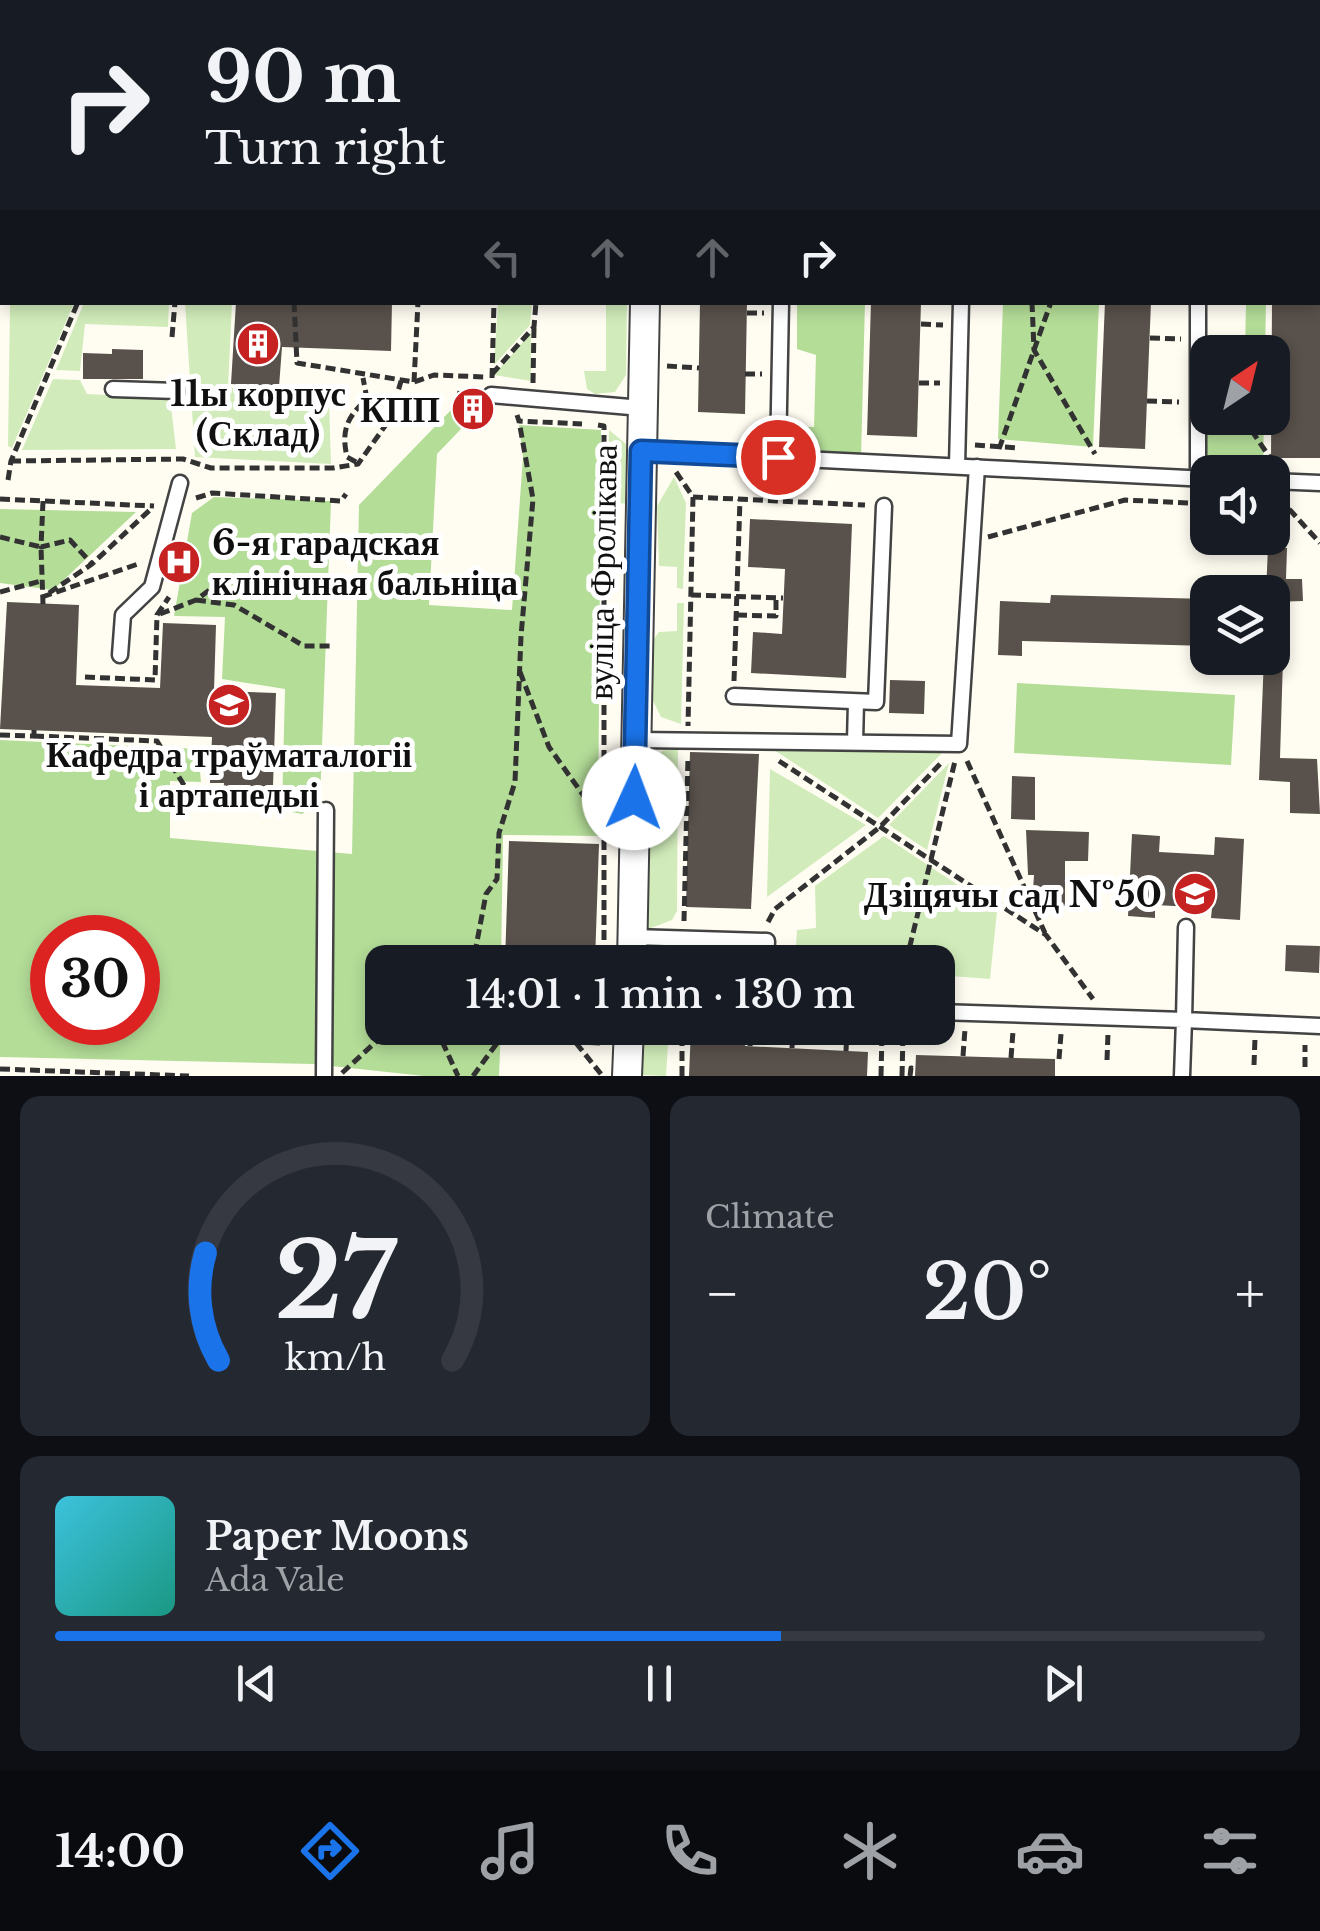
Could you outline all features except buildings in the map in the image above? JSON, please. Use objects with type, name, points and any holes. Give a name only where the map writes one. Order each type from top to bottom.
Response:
[{"type":"street","name":"вуліца Фролікава","points":[[632,945],[636,740],[652,452],[642,408],[644,305]]},
{"type":"street","points":[[620,1045],[627,1076]]},
{"type":"lane","points":[[957,466],[961,305]]},
{"type":"lane","points":[[1197,455],[1189,422],[1198,305]]},
{"type":"lane","points":[[776,308],[778,457]]},
{"type":"lane","points":[[113,390],[176,391]]},
{"type":"lane","points":[[491,394],[642,408]]},
{"type":"lane","points":[[652,452],[1190,478]]},
{"type":"lane","points":[[636,740],[959,744],[985,467]]},
{"type":"lane","points":[[120,655],[123,615],[152,587],[180,483]]},
{"type":"lane","points":[[1290,483],[1320,483]]},
{"type":"lane","points":[[734,696],[876,702],[884,506]]},
{"type":"lane","points":[[855,742],[856,702]]},
{"type":"lane","points":[[324,1076],[326,810]]},
{"type":"lane","points":[[1182,1076],[1186,928]]},
{"type":"lane","points":[[654,945],[684,938],[767,941],[767,945]]},
{"type":"lane","points":[[955,1013],[1320,1026]]},
{"type":"path","points":[[8,480],[11,461],[77,305]]},
{"type":"path","points":[[172,337],[174,305]]},
{"type":"path","points":[[294,305],[297,363],[363,377],[414,382],[434,374],[504,379]]},
{"type":"path","points":[[414,382],[418,305]]},
{"type":"path","points":[[490,376],[494,305]]},
{"type":"path","points":[[519,381],[534,384],[536,305]]},
{"type":"path","points":[[1032,305],[1034,350],[1092,454],[1110,454]]},
{"type":"path","points":[[985,467],[1051,305]]},
{"type":"path","points":[[1184,355],[1185,321]]},
{"type":"path","points":[[920,324],[946,326]]},
{"type":"path","points":[[490,376],[534,327]]},
{"type":"path","points":[[1150,338],[1184,339]]},
{"type":"path","points":[[667,366],[699,368]]},
{"type":"path","points":[[358,464],[347,457],[343,438],[349,416],[367,399],[363,377]]},
{"type":"path","points":[[334,468],[358,464],[390,419],[401,380]]},
{"type":"path","points":[[918,382],[944,384]]},
{"type":"path","points":[[1182,386],[1182,402],[1189,422]]},
{"type":"path","points":[[460,391],[458,405],[466,406]]},
{"type":"path","points":[[1147,400],[1182,402]]},
{"type":"path","points":[[476,945],[486,894],[497,879],[499,833],[515,782],[519,669],[533,499],[519,420]]},
{"type":"path","points":[[604,426],[604,945]]},
{"type":"path","points":[[652,452],[693,497],[684,938]]},
{"type":"path","points":[[1290,479],[1293,482]]},
{"type":"path","points":[[188,508],[192,499],[212,493],[341,501],[346,494]]},
{"type":"path","points":[[693,497],[884,506]]},
{"type":"path","points":[[0,499],[154,506]]},
{"type":"path","points":[[734,696],[740,499]]},
{"type":"path","points":[[987,519],[985,538],[1125,500],[1190,503]]},
{"type":"path","points":[[42,600],[43,501]]},
{"type":"path","points":[[153,526],[154,506]]},
{"type":"path","points":[[42,600],[92,564],[154,506]]},
{"type":"path","points":[[1290,507],[1320,543]]},
{"type":"path","points":[[0,536],[41,547],[70,540],[92,564]]},
{"type":"path","points":[[42,600],[140,563],[146,554]]},
{"type":"path","points":[[0,592],[42,581]]},
{"type":"path","points":[[84,676],[155,680],[157,615],[168,601],[171,585]]},
{"type":"path","points":[[157,615],[196,600],[212,588]]},
{"type":"path","points":[[691,595],[780,598],[776,616],[736,615]]},
{"type":"path","points":[[196,600],[234,605],[304,646],[333,646]]},
{"type":"path","points":[[519,669],[549,747],[603,824]]},
{"type":"path","points":[[119,678],[119,687]]},
{"type":"path","points":[[0,735],[34,733],[157,741],[193,800]]},
{"type":"path","points":[[758,941],[775,908],[880,827],[959,744]]},
{"type":"path","points":[[910,945],[959,744]]},
{"type":"path","points":[[959,744],[1046,935],[1107,1018]]},
{"type":"path","points":[[764,752],[1046,935]]},
{"type":"path","points":[[339,1076],[373,1045]]},
{"type":"path","points":[[444,1045],[458,1076]]},
{"type":"path","points":[[473,1076],[496,1045]]},
{"type":"path","points":[[576,1045],[602,1076]]},
{"type":"path","points":[[682,1045],[682,1076]]},
{"type":"path","points":[[846,1045],[846,1051]]},
{"type":"path","points":[[881,1076],[882,1045]]},
{"type":"path","points":[[902,1076],[903,1045]]},
{"type":"path","points":[[910,1076],[911,1068],[915,1068]]},
{"type":"path","points":[[0,1069],[190,1076]]},
{"type":"green space","points":[[10,305],[73,305],[12,448],[8,446]]},
{"type":"green space","points":[[83,305],[169,305],[168,327],[85,324],[80,371],[56,370]]},
{"type":"green space","points":[[185,305],[232,305],[228,387],[329,401],[331,464],[195,457]]},
{"type":"green space","points":[[498,305],[532,305],[530,325],[494,365]]},
{"type":"green space","points":[[606,305],[627,305],[626,375],[615,392],[595,394],[587,389],[584,371],[606,371]]},
{"type":"green space","points":[[797,305],[865,305],[861,457],[785,453],[787,426],[814,427],[816,355],[797,349]]},
{"type":"green space","points":[[1003,305],[1099,305],[1093,447],[998,439]]},
{"type":"green space","points":[[1246,305],[1266,305],[1265,335],[1245,335]]},
{"type":"green space","points":[[531,333],[531,381],[494,375]]},
{"type":"green space","points":[[53,379],[80,380],[87,394],[170,398],[176,449],[22,450]]},
{"type":"green space","points":[[451,410],[461,429],[437,454],[429,605],[512,610],[523,457],[519,425],[601,430],[598,836],[503,835],[501,945],[365,945],[365,1045],[500,1045],[499,1076],[424,1076],[313,1064],[0,1057],[0,740],[198,749],[201,782],[170,781],[170,838],[352,854],[359,505]]},
{"type":"green space","points":[[609,430],[626,444],[629,504],[607,502]]},
{"type":"green space","points":[[1205,435],[1264,435],[1263,455],[1204,455]]},
{"type":"green space","points":[[674,477],[686,503],[683,589],[677,588],[677,567],[659,566],[657,506]]},
{"type":"green space","points":[[214,497],[331,501],[320,800],[302,814],[282,810],[285,689],[222,679],[225,617],[174,616],[192,513]]},
{"type":"green space","points":[[0,509],[136,512],[53,590],[0,583]]},
{"type":"green space","points":[[677,603],[684,603],[681,724],[661,717],[652,699],[654,639],[659,632],[677,631]]},
{"type":"green space","points":[[1017,683],[1235,695],[1231,765],[1014,753]]},
{"type":"green space","points":[[678,748],[677,911],[672,920],[646,930],[648,772],[662,751]]},
{"type":"green space","points":[[774,750],[944,751],[878,818]]},
{"type":"green space","points":[[949,763],[927,850],[889,825]]},
{"type":"green space","points":[[770,769],[866,825],[767,897]]},
{"type":"green space","points":[[884,836],[997,911],[990,979],[955,976],[955,945],[796,945],[797,930],[816,928],[815,886]]},
{"type":"green space","points":[[642,1045],[668,1045],[666,1076],[641,1075]]},
{"type":"place","name":"11ы корпус (Склад)","points":[[258,344]]},
{"type":"place","name":"КПП","points":[[473,409]]},
{"type":"place","name":"6-я гарадская клінічная бальніца","points":[[179,562]]},
{"type":"place","name":"Кафедра траўматалогіі і артапедыі","points":[[229,705]]},
{"type":"place","name":"Дзіцячы сад №50","points":[[1195,894]]},
{"type":"route","points":[[634,798],[641,451],[778,457]]}]
